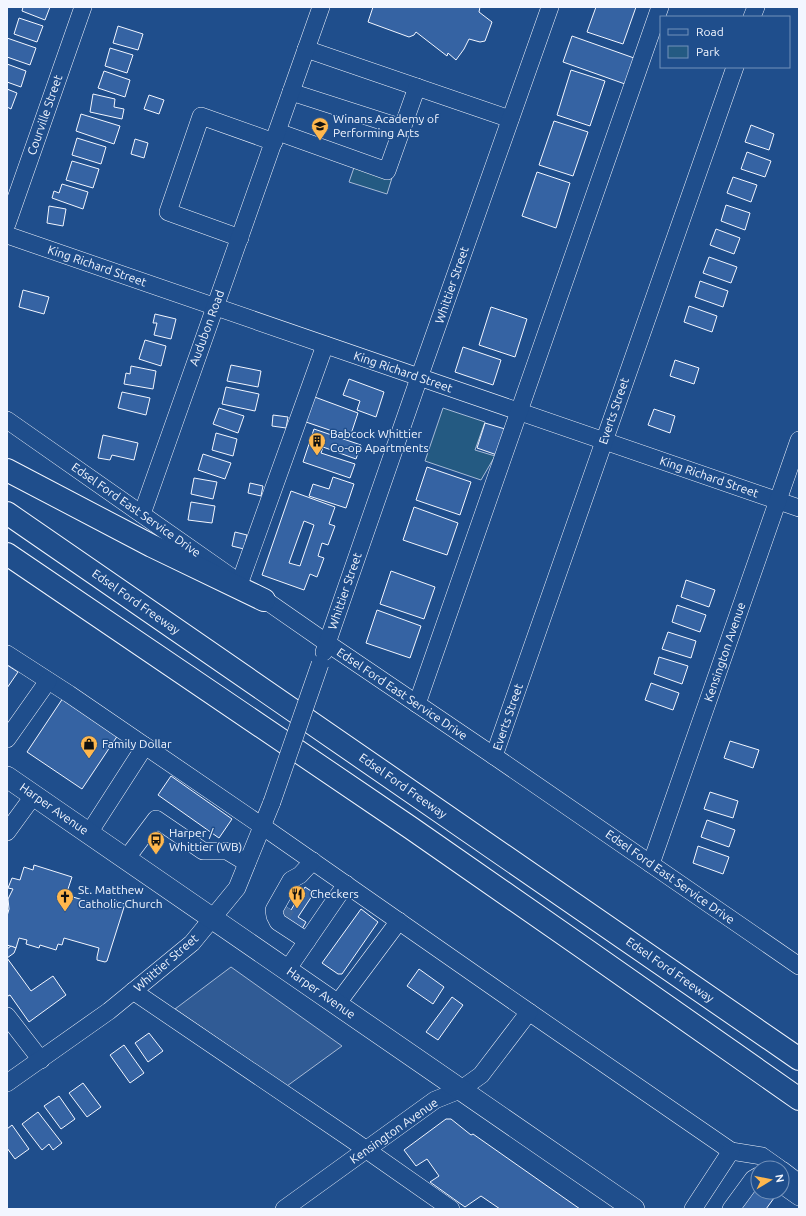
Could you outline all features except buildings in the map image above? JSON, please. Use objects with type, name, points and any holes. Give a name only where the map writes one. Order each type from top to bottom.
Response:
[{"type":"highway","points":[[7,470],[152,546],[264,600]]},
{"type":"highway","name":"Edsel Ford Freeway","points":[[7,513],[799,1059]]},
{"type":"highway","points":[[7,554],[411,828],[799,1099]]},
{"type":"main road","name":"Harper Avenue","points":[[7,777],[634,1209]]},
{"type":"street","name":"Courville Street","points":[[7,224],[82,7]]},
{"type":"street","name":"Audubon Road","points":[[142,514],[321,7]]},
{"type":"street","name":"Whittier Street","points":[[8,1080],[41,1060],[109,1011],[192,944],[237,888],[272,802],[550,7]]},
{"type":"street","points":[[416,704],[660,7]]},
{"type":"street","points":[[306,49],[510,119]]},
{"type":"street","name":"Everts Street","points":[[494,756],[735,68]]},
{"type":"street","points":[[240,238],[168,212],[201,116],[387,171],[417,87]]},
{"type":"street","points":[[291,92],[402,128]]},
{"type":"street","name":"King Richard Street","points":[[7,235],[799,508]]},
{"type":"street","points":[[240,582],[325,345]]},
{"type":"street","name":"Edsel Ford East Service Drive","points":[[7,420],[264,600],[799,966]]},
{"type":"street","name":"Kensington Avenue","points":[[651,864],[799,440]]},
{"type":"street","points":[[7,654],[262,826],[731,1151],[762,1156],[768,1160]]},
{"type":"street","points":[[7,739],[48,681]]},
{"type":"street","points":[[89,833],[145,746]]},
{"type":"street","points":[[7,832],[34,795]]},
{"type":"street","points":[[126,859],[156,819],[203,851],[227,851],[247,863]]},
{"type":"street","points":[[307,941],[284,916],[278,922],[274,910],[291,880],[300,875],[309,859]]},
{"type":"street","points":[[287,970],[346,884]]},
{"type":"street","points":[[337,1004],[399,921]]},
{"type":"street","points":[[133,991],[451,1209]]},
{"type":"street","name":"Kensington Avenue","points":[[284,1209],[435,1100],[460,1090],[480,1075],[529,1012]]},
{"type":"street","points":[[7,1016],[41,1060]]},
{"type":"street","points":[[693,1209],[731,1151]]},
{"type":"street","points":[[790,1176],[799,1183]]},
{"type":"street","points":[[731,1209],[750,1183]]},
{"type":"street","points":[[790,1191],[799,1197]]},
{"type":"green space","points":[[358,156],[395,168],[387,194],[349,182]]},
{"type":"green space","points":[[443,408],[485,422],[475,450],[495,456],[481,480],[425,461]]},
{"type":"shaded area","points":[[231,967],[342,1046],[287,1086],[175,1009]]},
{"type":"tunnel","points":[[281,916],[287,907]]},
{"type":"place","name":"Winans Academy of Performing Arts","points":[[320,141]]},
{"type":"place","name":"Babcock Whittier Co-op Apartments","points":[[317,456]]},
{"type":"place","name":"Family Dollar","points":[[89,759]]},
{"type":"place","name":"Harper / Whittier (WB)","points":[[156,855]]},
{"type":"place","name":"Checkers","points":[[297,909]]},
{"type":"place","name":"St. Matthew Catholic Church","points":[[65,912]]}]
